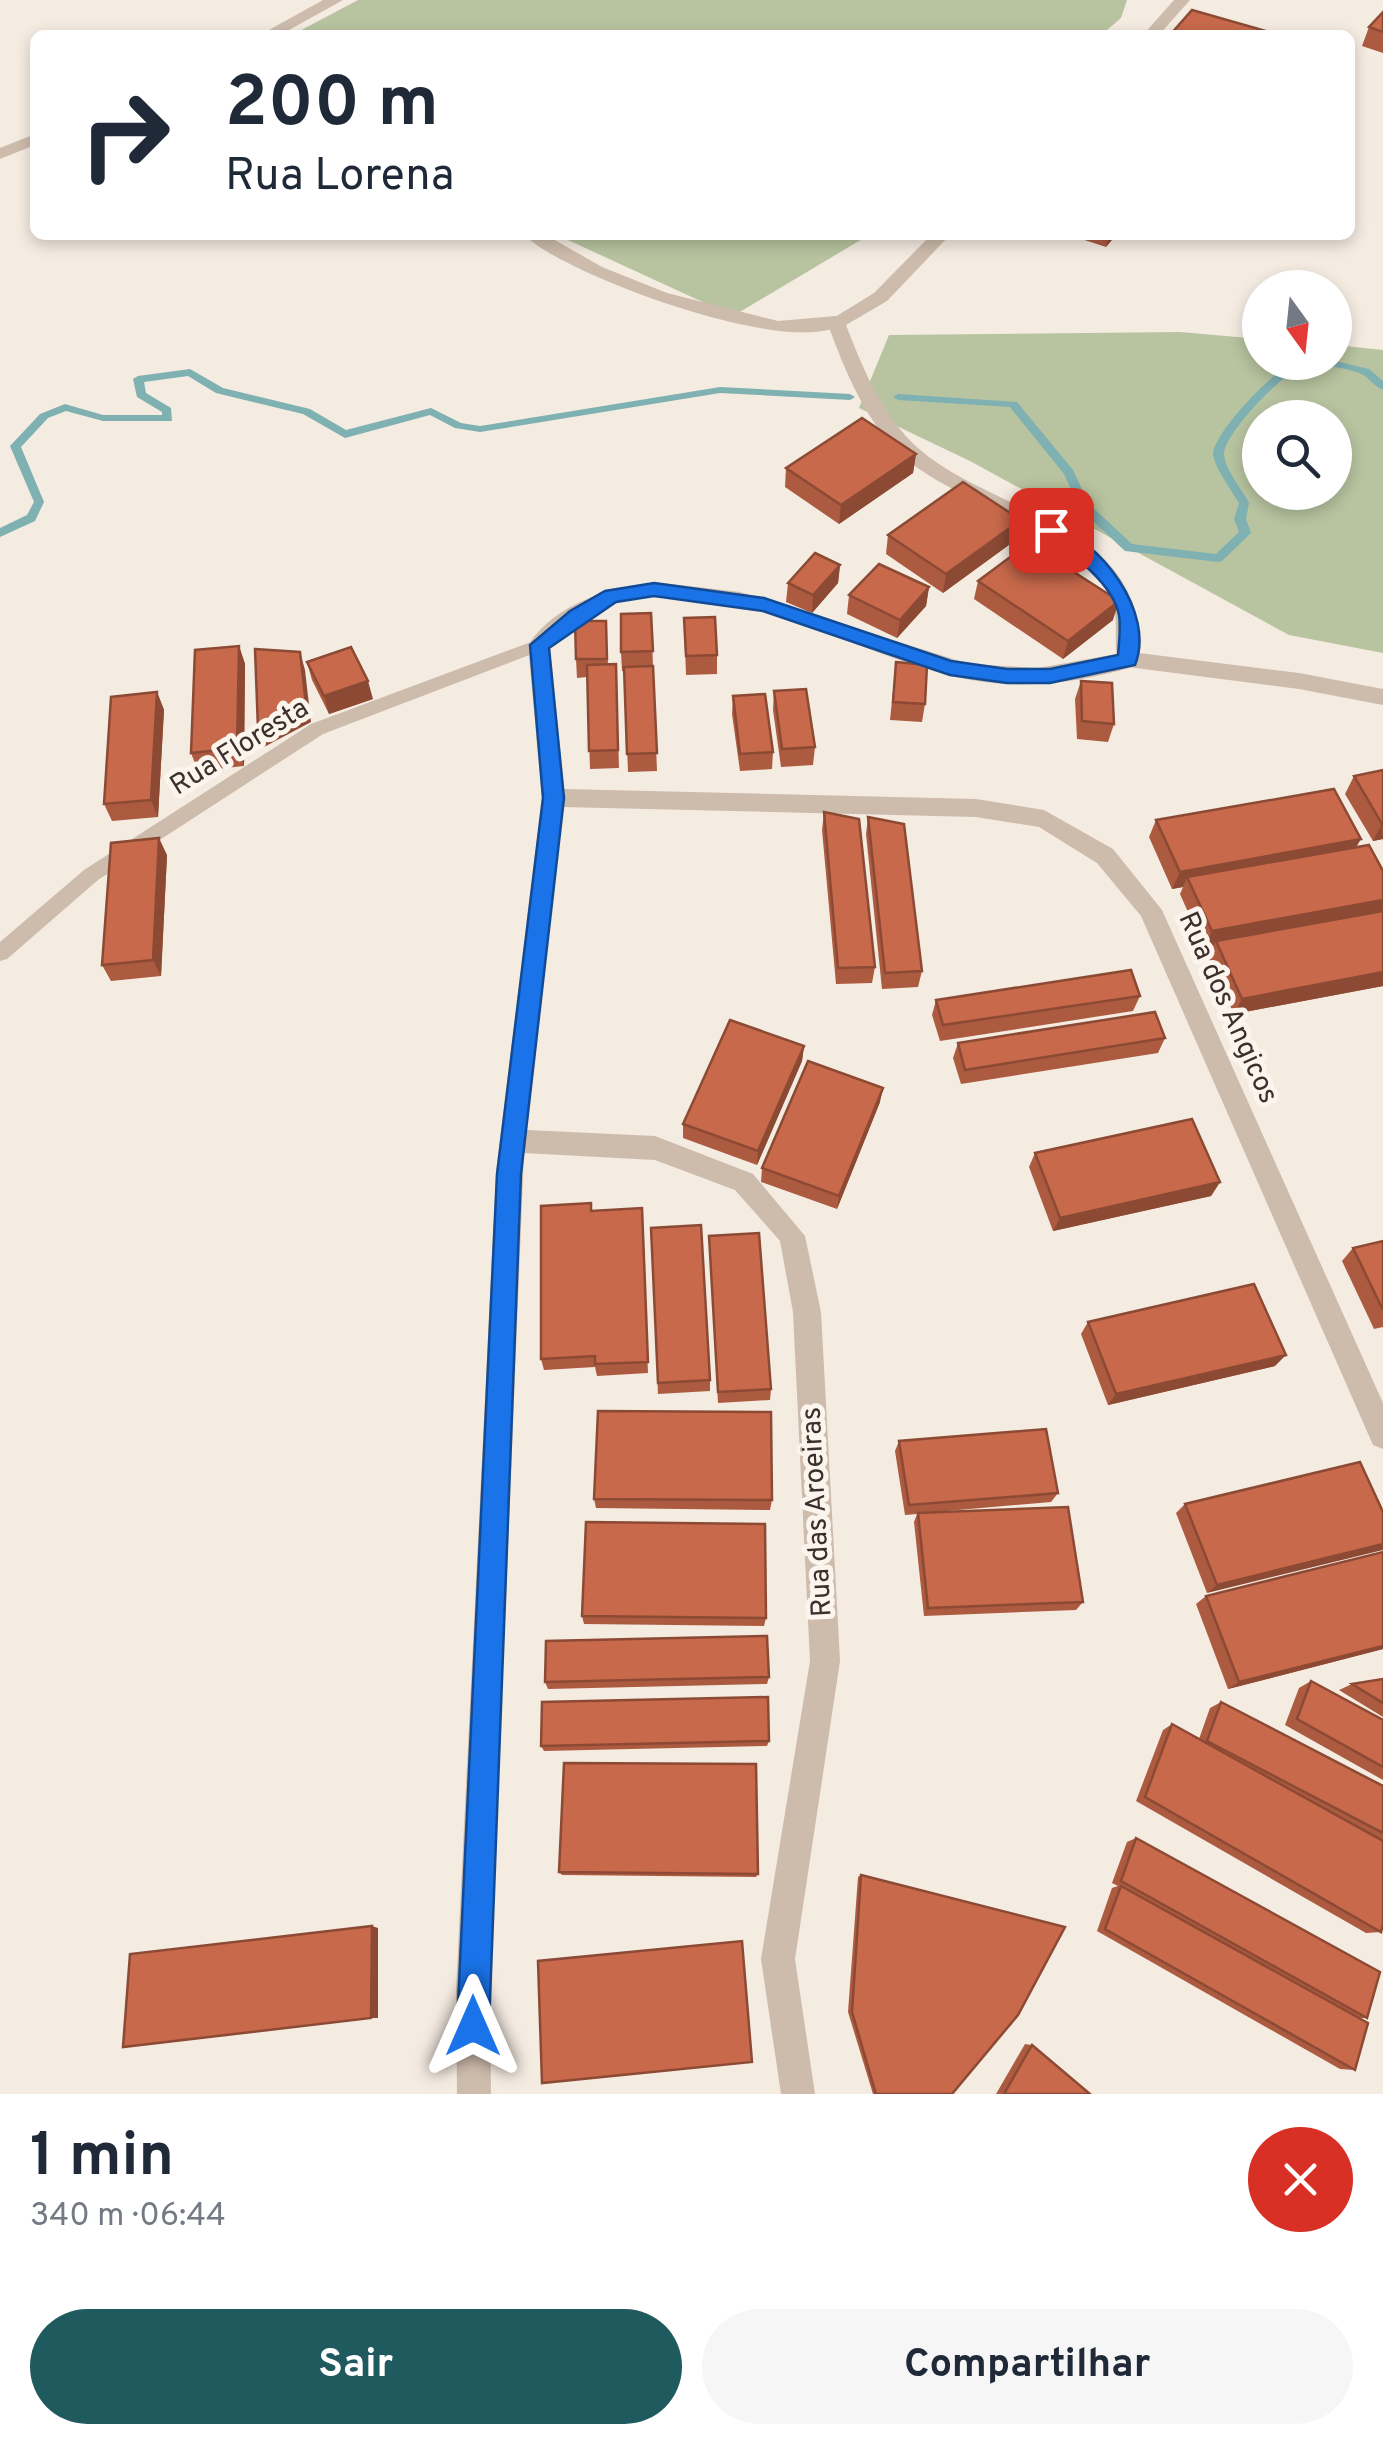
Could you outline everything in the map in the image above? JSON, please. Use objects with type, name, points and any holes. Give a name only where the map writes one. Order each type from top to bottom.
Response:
[{"type":"street","points":[[278,30],[335,0]]},
{"type":"street","points":[[1155,30],[1182,0]]},
{"type":"street","points":[[0,154],[30,141]]},
{"type":"street","points":[[542,240],[596,271],[661,297],[778,328],[836,322],[853,316],[886,293],[936,240]]},
{"type":"street","points":[[836,322],[866,397],[928,466],[1051,530],[1081,551],[1099,570],[1118,592],[1128,615],[1128,660]]},
{"type":"street","points":[[474,2094],[472,1991],[514,1141],[553,798],[539,645],[612,596],[672,591],[764,605],[950,668],[1007,676],[1050,676],[1128,660],[1299,681],[1383,697]]},
{"type":"street","name":"Rua dos Angicos","points":[[553,798],[976,808],[1044,819],[1105,856],[1150,910],[1383,1435]]},
{"type":"street","name":"Rua das Aroeiras","points":[[514,1141],[656,1148],[744,1182],[792,1236],[807,1312],[815,1415],[825,1661],[778,1958],[798,2094]]},
{"type":"lane","name":"Rua Floresta","points":[[0,953],[91,875],[317,729],[539,645]]},
{"type":"green space","points":[[358,0],[1127,0],[1121,18],[1107,30],[301,30]]},
{"type":"green space","points":[[568,240],[861,240],[733,316]]},
{"type":"green space","points":[[1180,332],[1242,337],[1242,380],[1352,380],[1352,347],[1383,350],[1383,653],[1289,635],[970,461],[859,408],[889,335]]},
{"type":"building","points":[[1192,10],[1262,30],[1174,30]]},
{"type":"building","points":[[1383,12],[1383,32],[1369,27]]},
{"type":"building","points":[[862,418],[916,454],[841,505],[786,468]]},
{"type":"building","points":[[963,482],[1021,520],[946,574],[888,535]]},
{"type":"building","points":[[1029,543],[1119,601],[1068,641],[978,581]]},
{"type":"building","points":[[815,553],[840,565],[813,595],[788,583]]},
{"type":"building","points":[[879,564],[929,587],[900,620],[849,595]]},
{"type":"building","points":[[651,613],[653,651],[621,652],[621,614]]},
{"type":"building","points":[[715,617],[717,655],[686,656],[684,618]]},
{"type":"building","points":[[575,621],[606,621],[607,659],[576,659]]},
{"type":"building","points":[[239,646],[237,748],[191,753],[195,650]]},
{"type":"building","points":[[351,647],[368,681],[324,696],[307,662]]},
{"type":"building","points":[[255,649],[300,652],[306,704],[258,729]]},
{"type":"building","points":[[896,662],[927,665],[925,704],[893,702]]},
{"type":"building","points":[[616,664],[618,750],[589,751],[587,665]]},
{"type":"building","points":[[653,666],[657,753],[627,754],[624,667]]},
{"type":"building","points":[[1081,681],[1112,683],[1114,724],[1082,721]]},
{"type":"building","points":[[806,689],[815,747],[782,749],[774,691]]},
{"type":"building","points":[[157,692],[151,800],[104,804],[111,697]]},
{"type":"building","points":[[765,694],[773,752],[740,754],[733,696]]},
{"type":"building","points":[[1383,770],[1383,824],[1382,824],[1354,776]]},
{"type":"building","points":[[1334,789],[1361,839],[1180,872],[1156,820]]},
{"type":"building","points":[[824,812],[859,819],[875,967],[838,968]]},
{"type":"building","points":[[868,817],[904,824],[922,971],[885,973]]},
{"type":"building","points":[[159,838],[153,960],[102,965],[111,843]]},
{"type":"building","points":[[1369,845],[1383,871],[1383,900],[1212,931],[1187,877]]},
{"type":"building","points":[[1383,911],[1383,972],[1242,999],[1216,941]]},
{"type":"building","points":[[1131,970],[1140,996],[943,1025],[936,1000]]},
{"type":"building","points":[[1155,1012],[1165,1038],[965,1070],[958,1043]]},
{"type":"building","points":[[730,1020],[804,1046],[758,1151],[683,1124]]},
{"type":"building","points":[[808,1061],[883,1088],[839,1196],[762,1168]]},
{"type":"building","points":[[1192,1119],[1220,1182],[1060,1218],[1035,1153]]},
{"type":"building","points":[[591,1203],[591,1211],[642,1208],[648,1362],[595,1364],[595,1356],[541,1359],[541,1206]]},
{"type":"building","points":[[701,1225],[710,1380],[658,1383],[651,1228]]},
{"type":"building","points":[[759,1233],[771,1389],[718,1392],[709,1236]]},
{"type":"building","points":[[1383,1241],[1383,1310],[1353,1248]]},
{"type":"building","points":[[1254,1284],[1286,1355],[1116,1394],[1088,1322]]},
{"type":"building","points":[[598,1411],[771,1412],[772,1500],[594,1499]]},
{"type":"building","points":[[1046,1429],[1058,1493],[909,1505],[899,1441]]},
{"type":"building","points":[[1360,1462],[1383,1512],[1383,1544],[1217,1585],[1185,1504]]},
{"type":"building","points":[[1068,1507],[1083,1602],[928,1608],[918,1513]]},
{"type":"building","points":[[586,1522],[765,1524],[766,1618],[582,1616]]},
{"type":"building","points":[[1383,1552],[1383,1646],[1239,1682],[1206,1596]]},
{"type":"building","points":[[767,1636],[769,1677],[545,1682],[546,1641]]},
{"type":"building","points":[[1383,1679],[1383,1703],[1352,1684]]},
{"type":"building","points":[[1311,1681],[1383,1720],[1383,1767],[1297,1719]]},
{"type":"building","points":[[768,1697],[769,1741],[541,1746],[542,1702]]},
{"type":"building","points":[[1221,1702],[1383,1786],[1383,1833],[1207,1741]]},
{"type":"building","points":[[1172,1724],[1383,1841],[1381,1932],[1145,1797]]},
{"type":"building","points":[[564,1763],[756,1764],[758,1874],[559,1872]]},
{"type":"building","points":[[1136,1838],[1380,1972],[1367,2018],[1121,1881]]},
{"type":"building","points":[[861,1875],[1065,1927],[1018,2015],[952,2094],[876,2094],[852,2012]]},
{"type":"building","points":[[1121,1886],[1368,2023],[1355,2070],[1105,1929]]},
{"type":"building","points":[[372,1926],[371,2018],[123,2047],[130,1954]]},
{"type":"building","points":[[742,1941],[752,2062],[542,2083],[538,1961]]},
{"type":"building","points":[[1032,2045],[1090,2094],[1004,2094]]},
{"type":"waterway","points":[[898,397],[1013,404],[1069,473],[1084,506],[1129,548],[1218,558],[1245,533],[1240,519],[1244,503],[1220,461],[1218,450],[1228,430],[1284,372],[1301,363],[1365,371],[1383,387]]},
{"type":"waterway","points":[[0,533],[31,518],[39,502],[15,446],[44,416],[65,407],[103,418],[168,419],[167,410],[141,395],[138,379],[190,372],[220,391],[306,411],[345,434],[431,411],[459,426],[480,429],[720,390],[850,397]]},
{"type":"route","points":[[473,2026],[509,1174],[530,1022],[553,798],[539,645],[550,634],[612,596],[654,590],[764,605],[950,668],[1007,676],[1050,676],[1096,670],[1128,660],[1128,615],[1118,592],[1081,551],[1051,530]]}]
